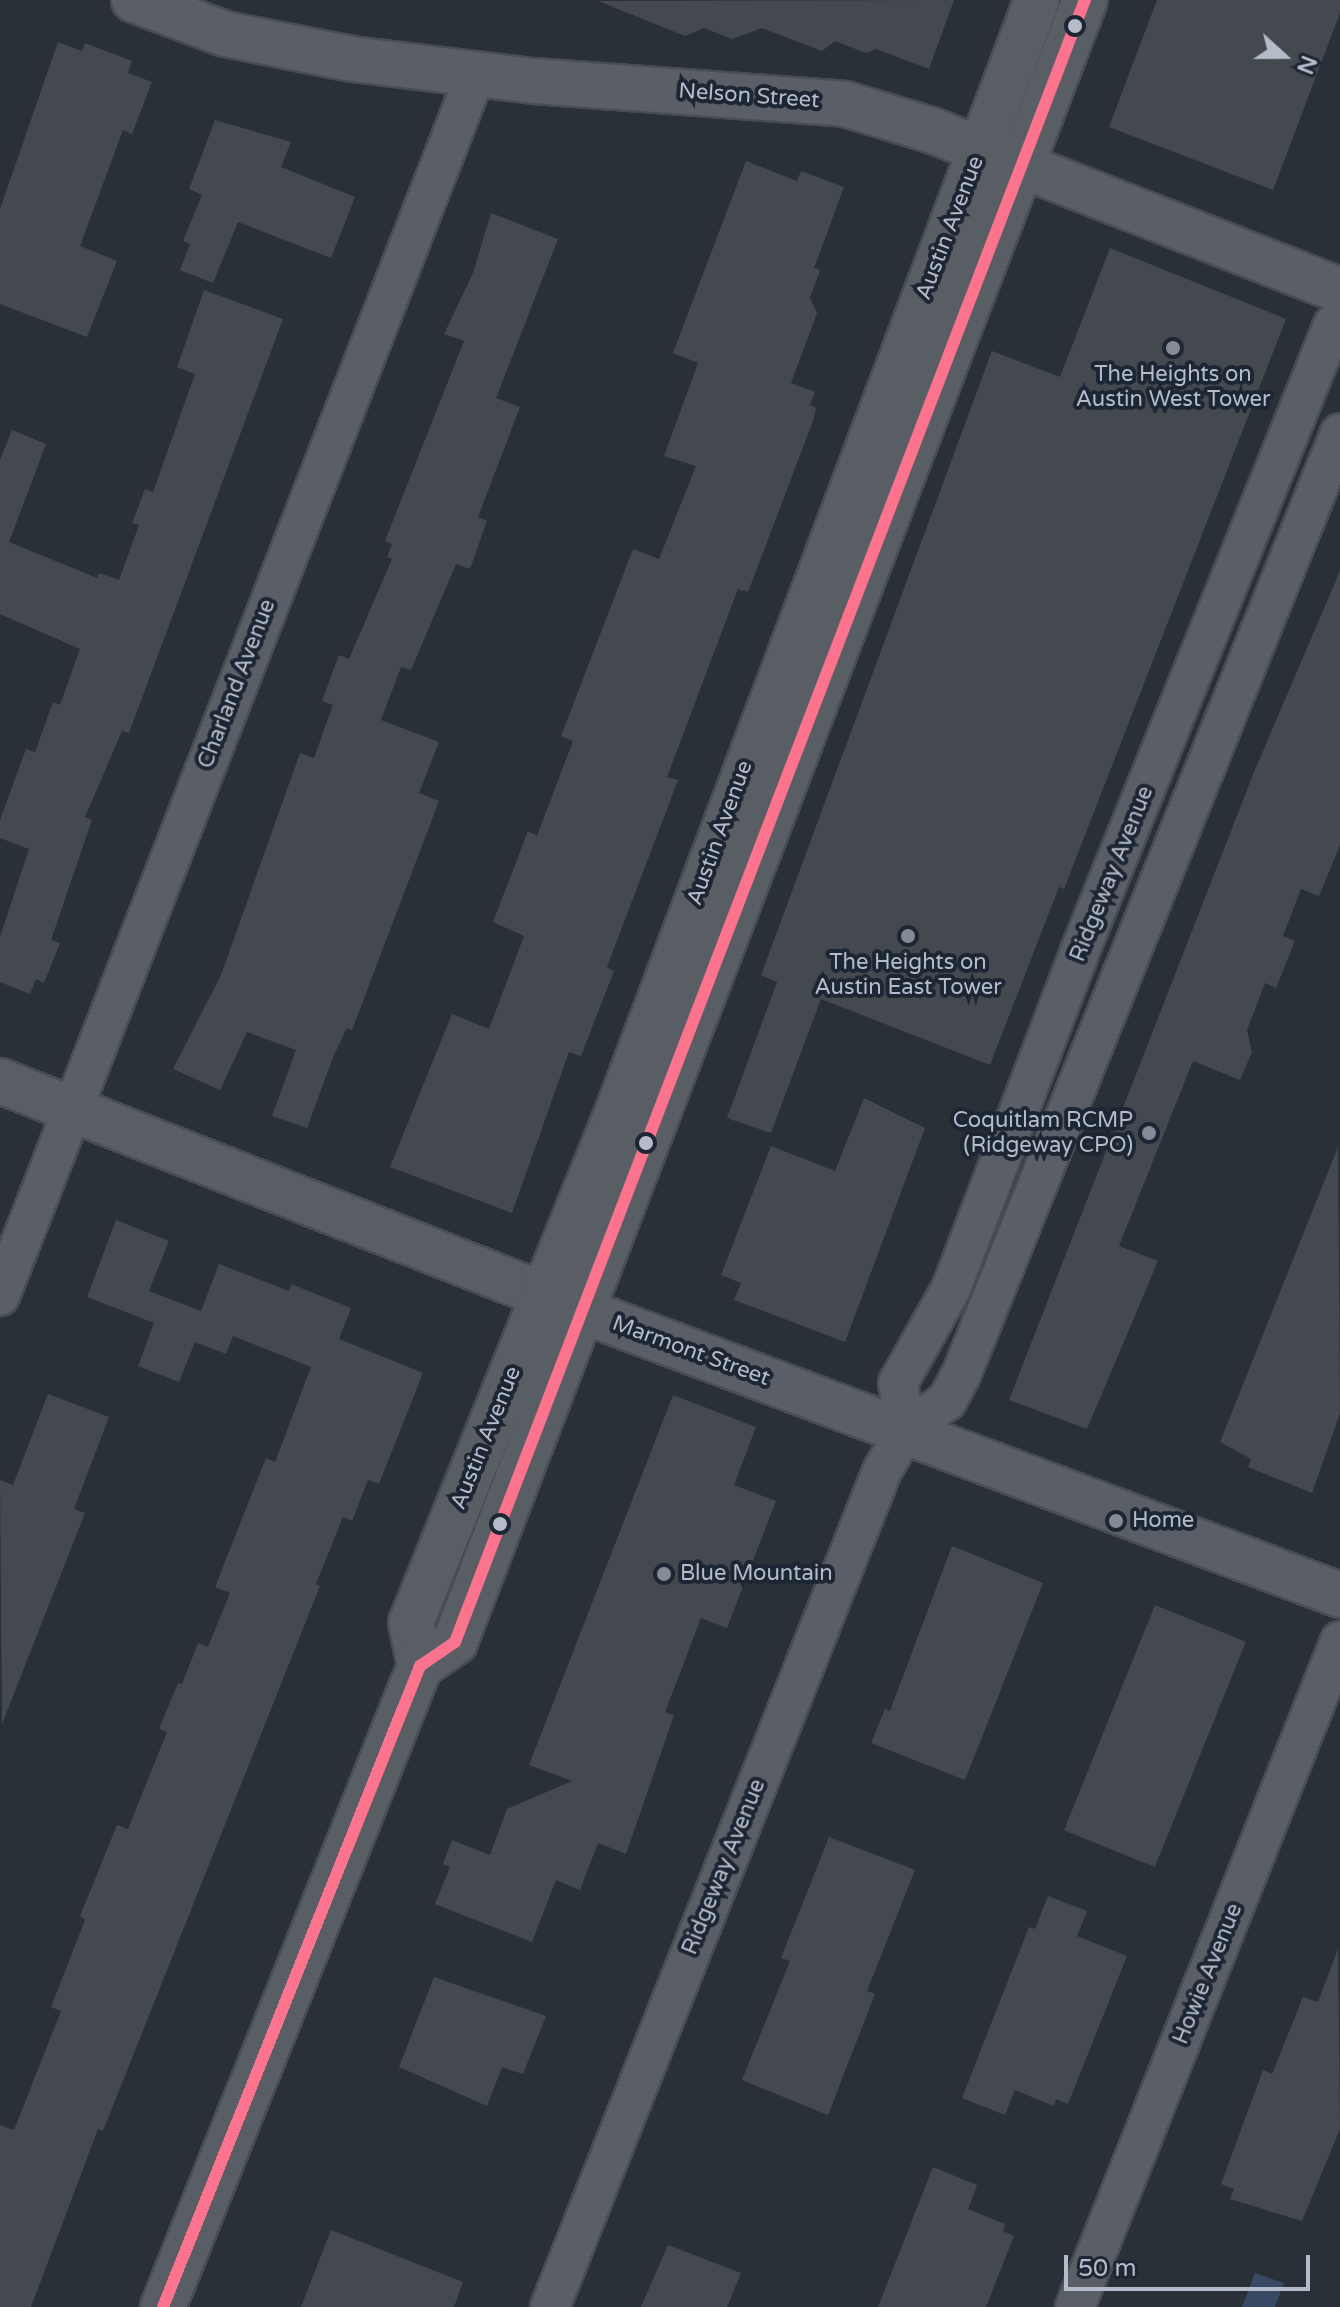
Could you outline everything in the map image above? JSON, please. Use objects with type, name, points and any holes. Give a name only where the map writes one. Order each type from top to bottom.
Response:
[{"type":"main road","name":"Austin Avenue","points":[[163,2307],[420,1666],[455,1642],[564,1304],[980,150],[1037,0]]},
{"type":"main road","name":"Austin Avenue","points":[[564,1304],[1085,0]]},
{"type":"main road","name":"Marmont Street","points":[[0,1081],[564,1304]]},
{"type":"street","name":"Nelson Street","points":[[134,0],[225,34],[352,59],[476,73],[845,104],[980,150],[1340,290]]},
{"type":"street","name":"Charland Avenue","points":[[0,1296],[476,73]]},
{"type":"street","name":"Ridgeway Avenue","points":[[906,1430],[898,1383],[951,1289],[1079,953],[1333,325],[1340,320]]},
{"type":"street","name":"Ridgeway Avenue","points":[[550,2307],[882,1471],[906,1430],[947,1401],[961,1375],[1340,433]]},
{"type":"street","name":"Marmont Street","points":[[564,1304],[1340,1595]]},
{"type":"street","name":"Howie Avenue","points":[[1075,2307],[1340,1641]]},
{"type":"water","points":[[1255,2273],[1284,2283],[1275,2307],[1242,2307]]},
{"type":"building","points":[[954,0],[929,69],[876,49],[866,53],[835,41],[822,51],[762,28],[732,39],[704,28],[685,36],[598,1]]},
{"type":"building","points":[[1157,0],[1340,0],[1340,13],[1273,190],[1109,127]]},
{"type":"building","points":[[58,42],[82,51],[85,43],[132,61],[128,73],[152,82],[132,134],[123,130],[80,246],[117,261],[87,337],[0,304],[0,209]]},
{"type":"building","points":[[215,120],[291,142],[281,167],[355,197],[331,258],[238,222],[213,283],[180,270],[190,244],[183,241],[202,195],[189,189]]},
{"type":"building","points":[[746,161],[797,181],[801,171],[844,187],[814,268],[820,270],[810,298],[817,313],[791,383],[815,392],[810,405],[816,408],[748,592],[738,589],[667,777],[678,780],[607,967],[614,971],[581,1056],[569,1052],[512,1213],[390,1167],[452,1014],[489,1029],[524,936],[493,922],[528,831],[537,836],[573,741],[561,736],[633,549],[659,559],[696,466],[664,456],[698,363],[673,353]]},
{"type":"building","points":[[491,213],[558,239],[496,398],[520,407],[478,517],[487,521],[470,569],[456,564],[411,670],[401,667],[381,720],[439,742],[419,793],[439,801],[352,1030],[347,1028],[334,1055],[307,1128],[272,1116],[296,1050],[247,1032],[220,1090],[173,1069],[221,975],[300,753],[314,758],[333,705],[322,701],[339,655],[349,659],[392,559],[387,557],[392,544],[385,541],[464,341],[444,334],[473,273]]},
{"type":"building","points":[[1110,248],[1286,319],[1064,889],[1059,887],[990,1065],[821,999],[771,1133],[727,1118],[777,982],[761,975],[992,351],[1060,377]]},
{"type":"building","points":[[204,290],[283,319],[129,733],[122,731],[85,817],[92,820],[51,940],[60,943],[44,983],[36,979],[30,994],[0,982],[0,937],[29,849],[0,838],[0,820],[26,749],[35,752],[53,702],[60,705],[80,649],[0,614],[0,460],[12,430],[46,444],[9,542],[97,578],[99,573],[119,580],[139,525],[132,523],[145,489],[153,492],[195,374],[177,367]]},
{"type":"building","points":[[1340,571],[1340,845],[1319,896],[1301,889],[1283,936],[1295,941],[1276,988],[1265,983],[1247,1030],[1252,1052],[1240,1080],[1193,1061],[1119,1246],[1158,1261],[1087,1429],[1009,1400],[1254,772]]},
{"type":"building","points":[[864,1098],[925,1128],[845,1342],[734,1300],[741,1283],[721,1275],[771,1146],[835,1171]]},
{"type":"building","points":[[1338,1147],[1340,1413],[1312,1493],[1248,1467],[1251,1459],[1220,1442]]},
{"type":"building","points":[[116,1220],[169,1241],[149,1291],[201,1311],[219,1264],[289,1291],[291,1284],[351,1308],[339,1339],[423,1373],[379,1484],[368,1480],[352,1521],[343,1517],[316,1584],[320,1586],[103,2131],[98,2129],[31,2307],[0,2307],[0,2125],[14,2130],[61,2011],[51,2007],[85,1920],[80,1916],[117,1825],[128,1829],[167,1732],[159,1729],[178,1683],[182,1684],[198,1643],[208,1647],[230,1593],[215,1587],[266,1458],[275,1462],[311,1367],[233,1336],[226,1354],[195,1342],[179,1382],[138,1366],[154,1323],[87,1297]]},
{"type":"building","points":[[48,1394],[109,1417],[74,1509],[85,1513],[2,1724],[0,1480],[13,1485]]},
{"type":"building","points":[[673,1395],[756,1427],[734,1485],[776,1501],[727,1628],[701,1618],[665,1712],[674,1715],[626,1854],[598,1843],[580,1890],[556,1880],[532,1942],[435,1904],[450,1867],[443,1864],[452,1840],[490,1855],[507,1809],[572,1781],[529,1765]]},
{"type":"building","points":[[952,1546],[1043,1583],[965,1780],[871,1743],[885,1709],[890,1711]]},
{"type":"building","points":[[1155,1605],[1246,1642],[1155,1867],[1064,1830]]},
{"type":"building","points":[[829,1837],[915,1870],[867,1991],[875,1994],[828,2115],[742,2080],[790,1961],[781,1958]]},
{"type":"building","points":[[1048,1896],[1087,1911],[1077,1936],[1127,1956],[1068,2104],[1056,2099],[1054,2106],[1015,2090],[1005,2115],[962,2098],[1029,1927],[1035,1929]]},
{"type":"building","points":[[1338,1949],[1340,2129],[1302,2221],[1230,2199],[1234,2189],[1221,2184],[1263,2070],[1272,2074],[1303,1997],[1318,2002]]},
{"type":"building","points":[[434,1977],[546,2016],[523,2074],[502,2067],[487,2106],[399,2067]]},
{"type":"building","points":[[933,2167],[977,2185],[968,2209],[1005,2224],[1003,2231],[1014,2236],[986,2307],[878,2307]]},
{"type":"building","points":[[331,2230],[463,2282],[454,2307],[301,2307]]},
{"type":"building","points":[[668,2245],[741,2273],[727,2307],[641,2307]]},
{"type":"transit line","points":[[163,2307],[420,1666],[455,1642],[1085,0]]},
{"type":"place","name":"The Heights on Austin West Tower","points":[[1173,348]]},
{"type":"place","name":"The Heights on Austin East Tower","points":[[908,936]]},
{"type":"place","name":"Coquitlam RCMP (Ridgeway CPO)","points":[[1149,1133]]},
{"type":"place","name":"Home","points":[[1116,1521]]},
{"type":"place","name":"Blue Mountain","points":[[664,1574]]}]
